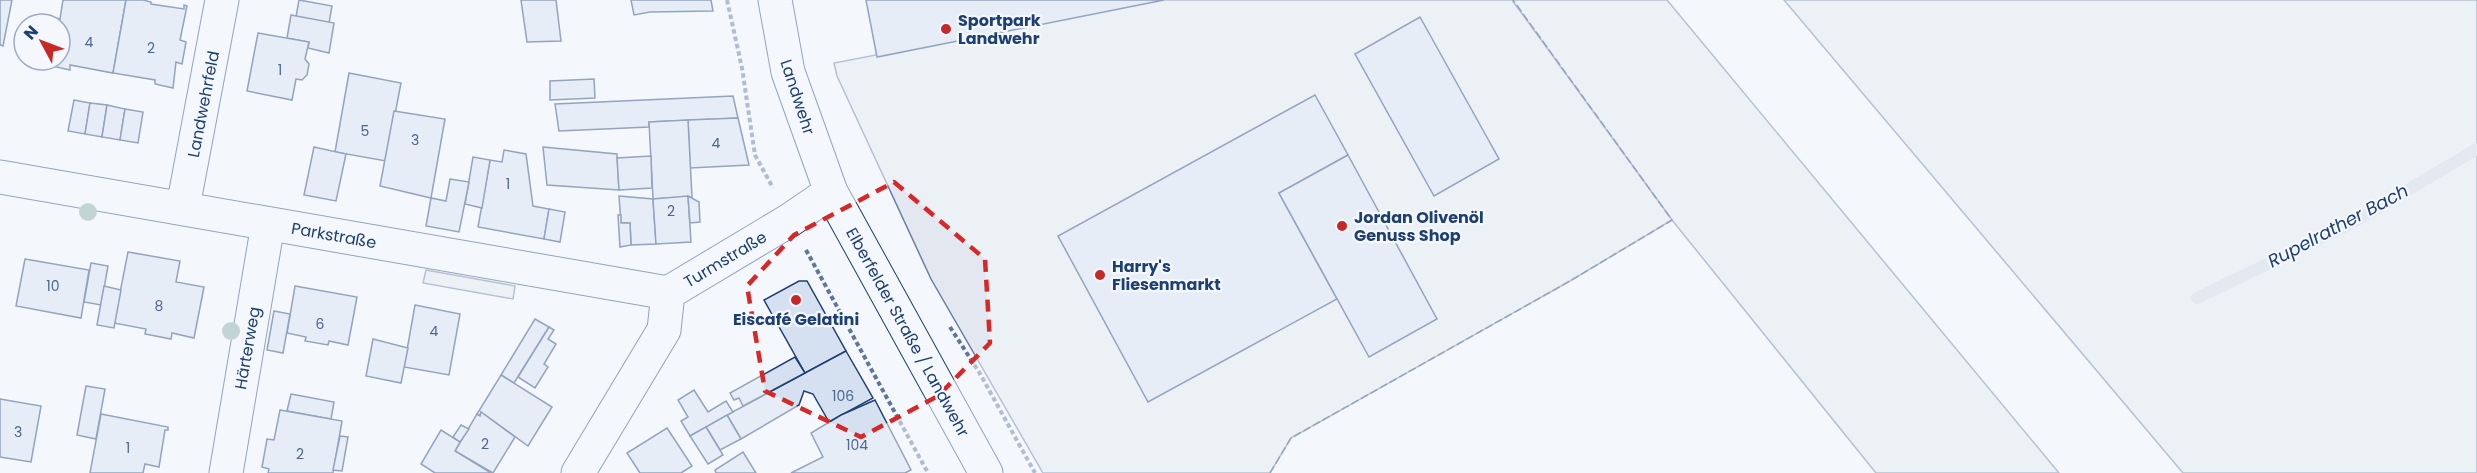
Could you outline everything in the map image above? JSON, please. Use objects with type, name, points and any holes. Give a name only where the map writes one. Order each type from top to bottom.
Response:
[{"type":"street","name":"Landwehrfeld","points":[[183,207],[222,0]]},
{"type":"street","name":"Landwehr","points":[[775,0],[788,72],[831,192]]},
{"type":"street","name":"Parkstraße","points":[[0,177],[668,293]]},
{"type":"street","name":"Turmstraße","points":[[578,473],[664,330],[668,293],[790,220],[831,192]]},
{"type":"street","name":"Elberfelder Straße / Landwehr","points":[[831,192],[986,473]]},
{"type":"street","name":"Härterweg","points":[[226,473],[268,224]]},
{"type":"path","points":[[948,324],[979,372],[1035,473]]},
{"type":"highlighted area","points":[[894,182],[985,259],[990,343],[938,396],[861,437],[765,391],[747,286],[794,235]]},
{"type":"shaded area","points":[[1162,0],[1512,0],[1672,220],[1570,281],[1291,438],[1270,473],[1043,473],[931,279],[837,76],[834,63]]},
{"type":"shaded area","points":[[1512,0],[1667,0],[2059,473],[1876,473],[1672,220]]},
{"type":"shaded area","points":[[1784,0],[2477,0],[2477,473],[2183,473]]},
{"type":"shaded area","points":[[426,270],[515,286],[513,299],[423,283]]},
{"type":"building","points":[[0,0],[12,0],[3,46],[0,45]]},
{"type":"building","points":[[63,0],[126,0],[113,73],[72,65],[72,12],[61,12]]},
{"type":"building","points":[[126,0],[143,0],[151,4],[184,9],[184,5],[187,6],[180,40],[186,42],[182,64],[176,62],[173,88],[155,84],[155,80],[113,73]]},
{"type":"building","points":[[299,0],[332,6],[329,23],[296,17]]},
{"type":"building","points":[[521,0],[556,0],[561,41],[527,42]]},
{"type":"building","points":[[631,0],[711,0],[713,11],[650,12],[634,15]]},
{"type":"building","name":"Sportpark Landwehr","points":[[866,0],[1164,0],[877,57]]},
{"type":"building","points":[[291,15],[334,23],[329,53],[308,48],[309,42],[287,38]]},
{"type":"building","points":[[1420,17],[1499,159],[1434,196],[1355,54]]},
{"type":"building","points":[[258,33],[309,42],[305,59],[309,64],[307,75],[302,80],[296,79],[292,100],[247,91]]},
{"type":"building","points":[[349,73],[401,83],[386,161],[335,152]]},
{"type":"building","points":[[594,79],[595,98],[550,100],[550,81]]},
{"type":"building","points":[[1315,95],[1348,155],[1279,193],[1337,299],[1148,402],[1058,236]]},
{"type":"building","points":[[733,96],[738,118],[649,122],[649,127],[559,131],[555,104]]},
{"type":"building","points":[[74,100],[90,103],[85,134],[68,131]]},
{"type":"building","points":[[90,103],[107,105],[102,137],[85,134]]},
{"type":"building","points":[[107,105],[125,109],[120,140],[102,137]]},
{"type":"building","points":[[125,109],[143,112],[138,143],[120,140]]},
{"type":"building","points":[[394,111],[445,119],[431,198],[380,186]]},
{"type":"building","points":[[738,118],[749,165],[690,168],[688,120]]},
{"type":"building","points":[[688,120],[692,197],[653,199],[649,122]]},
{"type":"building","points":[[314,147],[346,154],[336,201],[304,195]]},
{"type":"building","points":[[543,147],[617,154],[619,190],[547,185]]},
{"type":"building","points":[[504,150],[526,154],[533,206],[549,209],[544,239],[478,227],[490,160],[502,162]]},
{"type":"building","name":"Jordan Olivenöl Genuss Shop","points":[[1348,155],[1437,319],[1369,357],[1279,193]]},
{"type":"building","points":[[651,156],[652,188],[619,190],[617,158]]},
{"type":"building","points":[[473,157],[490,160],[482,208],[465,204]]},
{"type":"building","points":[[450,179],[469,182],[459,232],[426,226],[431,198],[446,201]]},
{"type":"building","points":[[619,196],[653,199],[656,244],[631,245],[630,223],[621,223]]},
{"type":"building","points":[[688,196],[691,242],[656,244],[653,199]]},
{"type":"building","points":[[688,196],[699,202],[700,222],[690,223]]},
{"type":"building","points":[[549,209],[565,212],[560,242],[544,239]]},
{"type":"building","points":[[618,215],[621,215],[621,223],[630,223],[631,245],[620,247]]},
{"type":"building","points":[[128,252],[180,261],[176,282],[204,287],[194,338],[172,333],[171,339],[145,334],[146,329],[114,323]]},
{"type":"building","points":[[25,259],[89,270],[81,318],[16,306]]},
{"type":"building","points":[[91,263],[108,266],[101,305],[84,302]]},
{"type":"building","points":[[799,281],[807,281],[846,351],[805,373],[764,300]]},
{"type":"building","points":[[104,286],[121,290],[114,328],[97,325]]},
{"type":"building","points":[[295,286],[357,297],[348,345],[329,341],[328,345],[305,341],[306,337],[287,333]]},
{"type":"building","points":[[415,305],[460,314],[449,375],[404,367]]},
{"type":"building","points":[[274,311],[290,314],[283,353],[267,350]]},
{"type":"building","points":[[535,319],[549,327],[514,383],[501,375]]},
{"type":"building","points":[[549,327],[554,330],[548,339],[556,344],[544,364],[548,367],[535,388],[518,377]]},
{"type":"building","points":[[373,339],[408,348],[401,383],[366,376]]},
{"type":"building","points":[[846,351],[873,398],[829,422],[813,394],[804,391],[799,405],[741,439],[727,415]]},
{"type":"building","points":[[795,357],[805,373],[743,406],[739,398],[734,400],[730,393]]},
{"type":"building","points":[[501,375],[552,407],[528,446],[481,412],[480,416],[477,414]]},
{"type":"building","points":[[86,386],[105,389],[96,439],[77,435]]},
{"type":"building","points":[[694,390],[708,412],[726,401],[733,412],[690,436],[681,421],[688,417],[678,400]]},
{"type":"building","points":[[291,394],[334,402],[331,419],[287,411]]},
{"type":"building","points":[[0,399],[41,406],[31,462],[0,457]]},
{"type":"building","points":[[875,400],[911,470],[905,473],[791,473],[823,457],[811,433],[841,415]]},
{"type":"building","points":[[280,410],[342,421],[333,473],[268,473],[269,469],[262,467],[267,439],[274,440]]},
{"type":"building","points":[[481,412],[515,437],[493,473],[455,451],[477,414],[480,416]]},
{"type":"building","points":[[101,414],[168,427],[168,430],[165,430],[159,467],[145,464],[143,473],[90,473]]},
{"type":"building","points":[[727,415],[741,439],[720,450],[706,427]]},
{"type":"building","points":[[461,425],[469,429],[460,442],[453,437]]},
{"type":"building","points":[[706,427],[723,455],[708,464],[690,436]]},
{"type":"building","points":[[667,428],[692,466],[681,473],[640,473],[627,453]]},
{"type":"building","points":[[441,430],[460,442],[455,451],[491,473],[435,473],[421,464]]},
{"type":"building","points":[[340,436],[348,437],[342,471],[333,470]]},
{"type":"building","points":[[743,452],[756,473],[716,473],[715,470]]},
{"type":"waterway","name":"Rupelrather Bach","points":[[2197,298],[2352,223],[2477,149]]},
{"type":"fence","points":[[1270,473],[1291,438],[1570,281],[1672,220],[1513,0]]},
{"type":"place","name":"Sportpark Landwehr","points":[[946,29]]},
{"type":"place","name":"Jordan Olivenöl Genuss Shop","points":[[1342,226]]},
{"type":"place","name":"Harry's Fliesenmarkt","points":[[1100,275]]},
{"type":"place","name":"Eiscafé Gelatini","points":[[796,300]]}]
